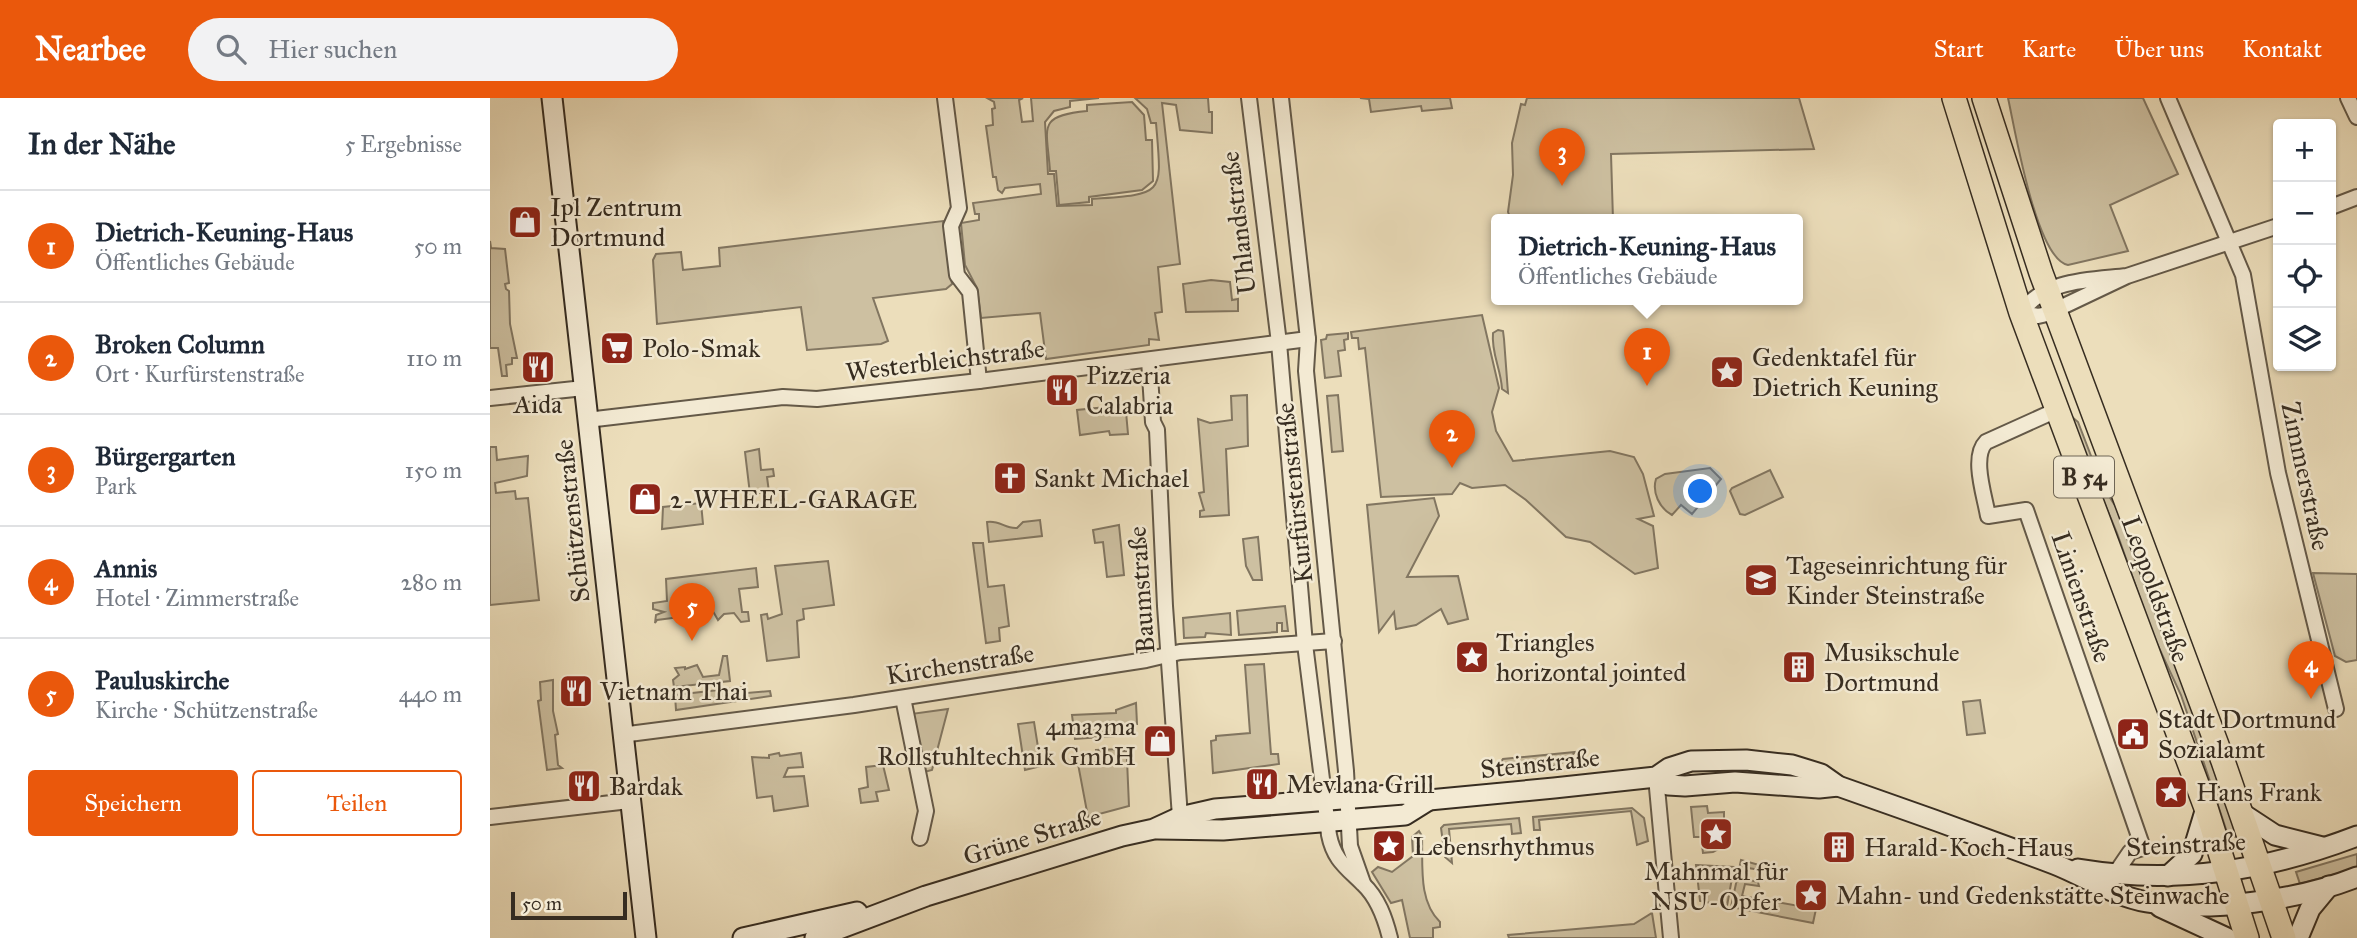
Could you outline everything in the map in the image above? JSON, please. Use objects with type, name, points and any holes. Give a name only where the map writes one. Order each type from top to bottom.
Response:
[{"type":"main road","name":"Schützenstraße","points":[[552,98],[621,735],[646,938]]},
{"type":"main road","name":"Leopoldstraße","points":[[1954,98],[2021,313],[2206,808],[2236,902]]},
{"type":"main road","name":"Leopoldstraße","points":[[1984,98],[2017,206],[2242,814],[2270,898]]},
{"type":"main road","points":[[2059,409],[2077,409],[2095,418]]},
{"type":"main road","name":"Steinstraße","points":[[1324,798],[1404,794],[1429,800],[1656,777],[1682,762],[1746,760],[1807,768],[1838,786],[2056,865],[2119,894],[2150,902],[2182,905],[2270,898],[2329,886],[2357,877]]},
{"type":"main road","name":"Grüne Straße","points":[[815,938],[926,896],[1122,836],[1154,829],[1180,817],[1215,809],[1324,798]]},
{"type":"main road","name":"Steinstraße","points":[[1327,821],[1405,815],[1429,800]]},
{"type":"main road","points":[[2168,876],[2192,854],[2206,808]]},
{"type":"main road","points":[[2242,814],[2283,838],[2326,847]]},
{"type":"main road","name":"Grüne Straße","points":[[1154,829],[1223,830],[1327,821]]},
{"type":"main road","name":"Steinstraße","points":[[2056,865],[2115,874],[2168,876],[2228,872],[2260,867],[2357,836]]},
{"type":"main road","points":[[2298,938],[2310,909],[2329,886]]},
{"type":"main road","name":"Grüne Straße","points":[[743,938],[926,896]]},
{"type":"main road","name":"B 54","points":[[2270,898],[2284,938]]},
{"type":"main road","points":[[2150,902],[2227,938]]},
{"type":"main road","name":"B 54","points":[[2236,902],[2247,938]]},
{"type":"street","points":[[945,98],[959,208],[951,226],[957,275],[970,292],[979,381]]},
{"type":"street","name":"Uhlandstraße","points":[[1249,98],[1279,343]]},
{"type":"street","points":[[1281,98],[1308,339]]},
{"type":"street","name":"Zimmerstraße","points":[[2168,98],[2243,275],[2278,472],[2336,709]]},
{"type":"street","points":[[2349,98],[2357,101]]},
{"type":"street","points":[[2349,98],[2357,117]]},
{"type":"street","points":[[2336,204],[2357,197]]},
{"type":"street","points":[[2127,276],[2072,283],[2052,300],[2038,316],[2021,313],[2029,302],[2052,300],[2127,276],[2230,243],[2273,228]]},
{"type":"street","name":"Westerbleichstraße","points":[[587,420],[783,397],[817,399],[979,381],[1308,339]]},
{"type":"street","name":"Kurfürstenstraße","points":[[1308,339],[1306,372],[1334,641],[1352,853],[1363,884],[1385,918],[1390,938]]},
{"type":"street","name":"Kurfürstenstraße","points":[[1279,343],[1305,644],[1327,821],[1337,860],[1363,884]]},
{"type":"street","name":"Baumstraße","points":[[1149,360],[1153,422],[1157,430],[1180,817]]},
{"type":"street","points":[[490,398],[584,388]]},
{"type":"street","name":"Linienstraße","points":[[2059,409],[1982,445],[1979,461],[1988,516],[2026,510],[2143,848],[2130,852],[2115,874]]},
{"type":"street","points":[[1305,644],[1334,641]]},
{"type":"street","name":"Kirchenstraße","points":[[621,735],[903,698],[1170,654],[1305,644]]},
{"type":"street","points":[[903,698],[926,811],[919,838]]},
{"type":"street","points":[[1656,777],[1671,938]]},
{"type":"street","points":[[490,817],[629,801]]},
{"type":"shaded area","points":[[987,98],[1023,98],[1019,100],[1022,122],[1033,121],[1031,98],[1099,98],[1070,101],[1070,107],[1054,111],[1045,122],[1048,174],[1054,174],[1057,206],[1092,205],[1092,199],[1134,195],[1146,192],[1154,186],[1159,165],[1156,123],[1151,123],[1147,109],[1135,98],[1208,98],[1209,112],[1212,112],[1212,133],[1180,130],[1176,105],[1162,103],[1180,264],[1158,267],[1162,312],[1155,313],[1159,340],[1149,339],[1149,345],[1046,359],[1040,313],[981,318],[977,288],[965,265],[961,223],[979,220],[973,203],[1041,194],[1040,184],[1005,188],[1002,193],[998,190],[996,177],[993,177],[986,126],[993,125],[992,109],[995,108],[994,102]]},
{"type":"shaded area","points":[[1360,98],[1450,98],[1452,108],[1422,111],[1421,106],[1371,112],[1369,99]]},
{"type":"shaded area","points":[[1527,98],[1799,98],[1814,149],[1611,154],[1613,214],[1509,214],[1513,175],[1512,143],[1521,104],[1525,105]]},
{"type":"shaded area","points":[[2008,98],[2143,98],[2178,174],[2110,205],[2128,251],[2068,265],[2057,257],[2046,241],[2037,218]]},
{"type":"shaded area","points":[[1132,102],[1144,115],[1146,140],[1152,140],[1153,181],[1142,190],[1089,197],[1089,202],[1059,205],[1056,171],[1050,171],[1048,126],[1059,116],[1087,111],[1087,105]]},
{"type":"shaded area","points":[[943,221],[952,284],[946,289],[873,298],[888,341],[881,344],[807,350],[801,307],[657,324],[653,260],[656,254],[681,252],[683,270],[720,266],[719,248]]},
{"type":"shaded area","points":[[490,241],[491,248],[505,249],[509,283],[505,284],[509,291],[510,324],[517,358],[512,358],[512,364],[506,365],[507,376],[502,376],[498,348],[490,348]]},
{"type":"shaded area","points":[[1211,280],[1230,282],[1232,300],[1238,299],[1238,311],[1186,312],[1183,284]]},
{"type":"shaded area","points":[[1482,315],[1499,388],[1492,412],[1496,431],[1513,461],[1610,451],[1634,457],[1643,474],[1654,516],[1638,519],[1653,526],[1658,568],[1635,574],[1590,542],[1566,537],[1526,500],[1505,485],[1472,488],[1460,483],[1452,494],[1381,497],[1365,348],[1359,349],[1358,338],[1352,338],[1351,332]]},
{"type":"shaded area","points":[[1503,331],[1508,393],[1502,389],[1493,347],[1493,333]]},
{"type":"shaded area","points":[[1348,333],[1348,339],[1344,340],[1345,350],[1338,351],[1341,376],[1325,378],[1321,340],[1326,339],[1327,335]]},
{"type":"shaded area","points":[[1247,395],[1248,446],[1226,449],[1229,515],[1200,517],[1200,511],[1204,510],[1199,493],[1204,492],[1198,419],[1210,423],[1232,420],[1231,396]]},
{"type":"shaded area","points":[[1338,395],[1343,451],[1332,452],[1327,396]]},
{"type":"shaded area","points":[[1116,406],[1117,412],[1126,412],[1128,434],[1110,435],[1109,431],[1080,435],[1077,410]]},
{"type":"shaded area","points":[[2071,416],[2078,422],[2103,487],[2116,507],[2241,835],[2229,838],[2181,695],[2153,635],[2117,533],[2068,417]]},
{"type":"shaded area","points":[[490,447],[496,447],[497,460],[528,456],[527,476],[495,483],[496,493],[515,491],[516,499],[528,498],[539,600],[490,605]]},
{"type":"shaded area","points":[[759,449],[761,470],[773,469],[774,476],[767,477],[769,492],[750,494],[745,452]]},
{"type":"shaded area","points":[[1710,468],[1721,479],[1692,514],[1681,505],[1672,515],[1663,508],[1656,494],[1656,479],[1665,474]]},
{"type":"shaded area","points":[[1770,470],[1783,497],[1745,515],[1740,514],[1730,491],[1732,488]]},
{"type":"shaded area","points":[[1434,498],[1439,516],[1407,577],[1458,576],[1468,619],[1448,624],[1441,609],[1416,625],[1396,629],[1394,612],[1379,632],[1367,505]]},
{"type":"shaded area","points":[[701,503],[703,524],[662,529],[663,507]]},
{"type":"shaded area","points":[[1040,520],[1042,536],[989,542],[987,522],[1017,528],[1023,522]]},
{"type":"shaded area","points":[[1119,525],[1124,575],[1107,577],[1103,542],[1095,543],[1093,530]]},
{"type":"shaded area","points":[[1258,537],[1262,580],[1253,580],[1246,566],[1243,539]]},
{"type":"shaded area","points":[[973,543],[983,543],[988,587],[1004,585],[1009,626],[999,628],[1000,641],[986,643]]},
{"type":"shaded area","points":[[828,561],[834,605],[803,609],[804,619],[797,621],[799,657],[767,661],[761,615],[767,614],[768,619],[782,614],[775,566]]},
{"type":"shaded area","points":[[756,568],[758,587],[739,589],[742,612],[748,612],[749,621],[741,622],[734,613],[724,614],[718,620],[710,606],[694,609],[692,621],[683,622],[680,617],[657,620],[655,623],[656,615],[664,612],[653,609],[653,603],[667,601],[666,579]]},
{"type":"shaded area","points":[[2313,573],[2357,574],[2357,660],[2346,662],[2335,656]]},
{"type":"shaded area","points":[[1285,606],[1288,631],[1282,631],[1282,623],[1277,623],[1277,632],[1239,635],[1237,611]]},
{"type":"shaded area","points":[[1230,613],[1231,635],[1206,633],[1205,637],[1184,638],[1183,618]]},
{"type":"shaded area","points":[[723,656],[727,656],[730,681],[674,687],[673,680],[679,675],[675,668],[685,669],[697,665],[703,677],[719,675]]},
{"type":"shaded area","points":[[1264,664],[1271,754],[1278,754],[1279,764],[1213,773],[1211,741],[1216,740],[1216,736],[1250,733],[1245,665]]},
{"type":"shaded area","points":[[553,680],[558,765],[562,768],[547,770],[538,701],[541,700],[540,682]]},
{"type":"shaded area","points":[[745,687],[747,693],[770,691],[771,696],[676,710],[675,695]]},
{"type":"shaded area","points":[[1980,700],[1985,733],[1967,735],[1963,702]]},
{"type":"shaded area","points":[[1136,703],[1137,724],[1130,724],[1129,735],[1075,739],[1072,715],[1116,713],[1116,710]]},
{"type":"shaded area","points":[[948,709],[932,770],[924,772],[911,714]]},
{"type":"shaded area","points":[[1034,722],[1041,766],[1025,770],[1018,724]]},
{"type":"shaded area","points":[[1096,750],[1130,751],[1132,758],[1127,760],[1129,806],[1088,817],[1078,764],[1097,762]]},
{"type":"shaded area","points":[[1575,752],[1560,764],[1540,769],[1519,768],[1501,762],[1503,759]]},
{"type":"shaded area","points":[[779,753],[780,756],[801,753],[803,767],[788,768],[784,777],[804,776],[808,806],[774,811],[772,796],[757,798],[752,757],[769,758],[769,755]]},
{"type":"shaded area","points":[[883,765],[889,790],[876,792],[878,801],[861,803],[859,789],[868,787],[866,767]]},
{"type":"shaded area","points":[[1707,806],[1708,813],[1724,812],[1724,846],[1713,852],[1703,853],[1701,837],[1694,837],[1691,807]]},
{"type":"shaded area","points":[[1632,808],[1644,818],[1648,841],[1637,845],[1631,811],[1539,820],[1540,830],[1534,830],[1533,817]]},
{"type":"shaded area","points":[[1519,818],[1521,833],[1512,834],[1511,824],[1449,829],[1452,863],[1445,857],[1441,828],[1444,825]]},
{"type":"shaded area","points":[[1419,831],[1422,836],[1425,893],[1428,904],[1440,922],[1440,927],[1433,928],[1433,938],[1410,938],[1402,900],[1391,903],[1372,872],[1378,867],[1392,872],[1413,856],[1412,837]]},
{"type":"shaded area","points":[[2357,854],[2357,868],[2300,884],[2296,872]]},
{"type":"shaded area","points":[[1741,860],[1763,866],[1760,870],[1748,868],[1746,879],[1758,882],[1759,886],[1745,884],[1742,896],[1816,909],[1813,923],[1731,907]]},
{"type":"shaded area","points":[[1696,865],[1734,867],[1727,906],[1700,901]]},
{"type":"shaded area","points":[[1652,913],[1656,938],[1509,938],[1508,935],[1634,924]]},
{"type":"place","name":"Bürgergarten","points":[[1562,186]]},
{"type":"place","name":"Ipl Zentrum Dortmund","points":[[525,222]]},
{"type":"place","name":"Polo-Smak","points":[[617,348]]},
{"type":"place","name":"Aida","points":[[538,367]]},
{"type":"place","name":"Gedenktafel für Dietrich Keuning","points":[[1727,372]]},
{"type":"place","name":"Dietrich-Keuning-Haus","points":[[1647,386]]},
{"type":"place","name":"Pizzeria Calabria","points":[[1062,390]]},
{"type":"place","name":"Broken Column","points":[[1452,468]]},
{"type":"place","name":"Sankt Michael","points":[[1010,478]]},
{"type":"place","name":"2-WHEEL-GARAGE","points":[[645,499]]},
{"type":"place","name":"Tageseinrichtung für Kinder Steinstraße","points":[[1761,580]]},
{"type":"place","name":"Pauluskirche","points":[[692,641]]},
{"type":"place","name":"Triangles horizontal jointed","points":[[1472,657]]},
{"type":"place","name":"Musikschule Dortmund","points":[[1799,667]]},
{"type":"place","name":"Vietnam Thai","points":[[576,691]]},
{"type":"place","name":"Annis","points":[[2311,699]]},
{"type":"place","name":"Stadt Dortmund Sozialamt","points":[[2133,734]]},
{"type":"place","name":"4ma3ma Rollstuhltechnik GmbH","points":[[1160,741]]},
{"type":"place","name":"Mevlana Grill","points":[[1262,784]]},
{"type":"place","name":"Bardak","points":[[584,786]]},
{"type":"place","name":"Hans Frank","points":[[2171,792]]},
{"type":"place","name":"Mahnmal für NSU-Opfer","points":[[1716,834]]},
{"type":"place","name":"Lebensrhythmus","points":[[1389,846]]},
{"type":"place","name":"Harald-Koch-Haus","points":[[1839,847]]},
{"type":"place","name":"Mahn- und Gedenkstätte Steinwache","points":[[1811,895]]}]
